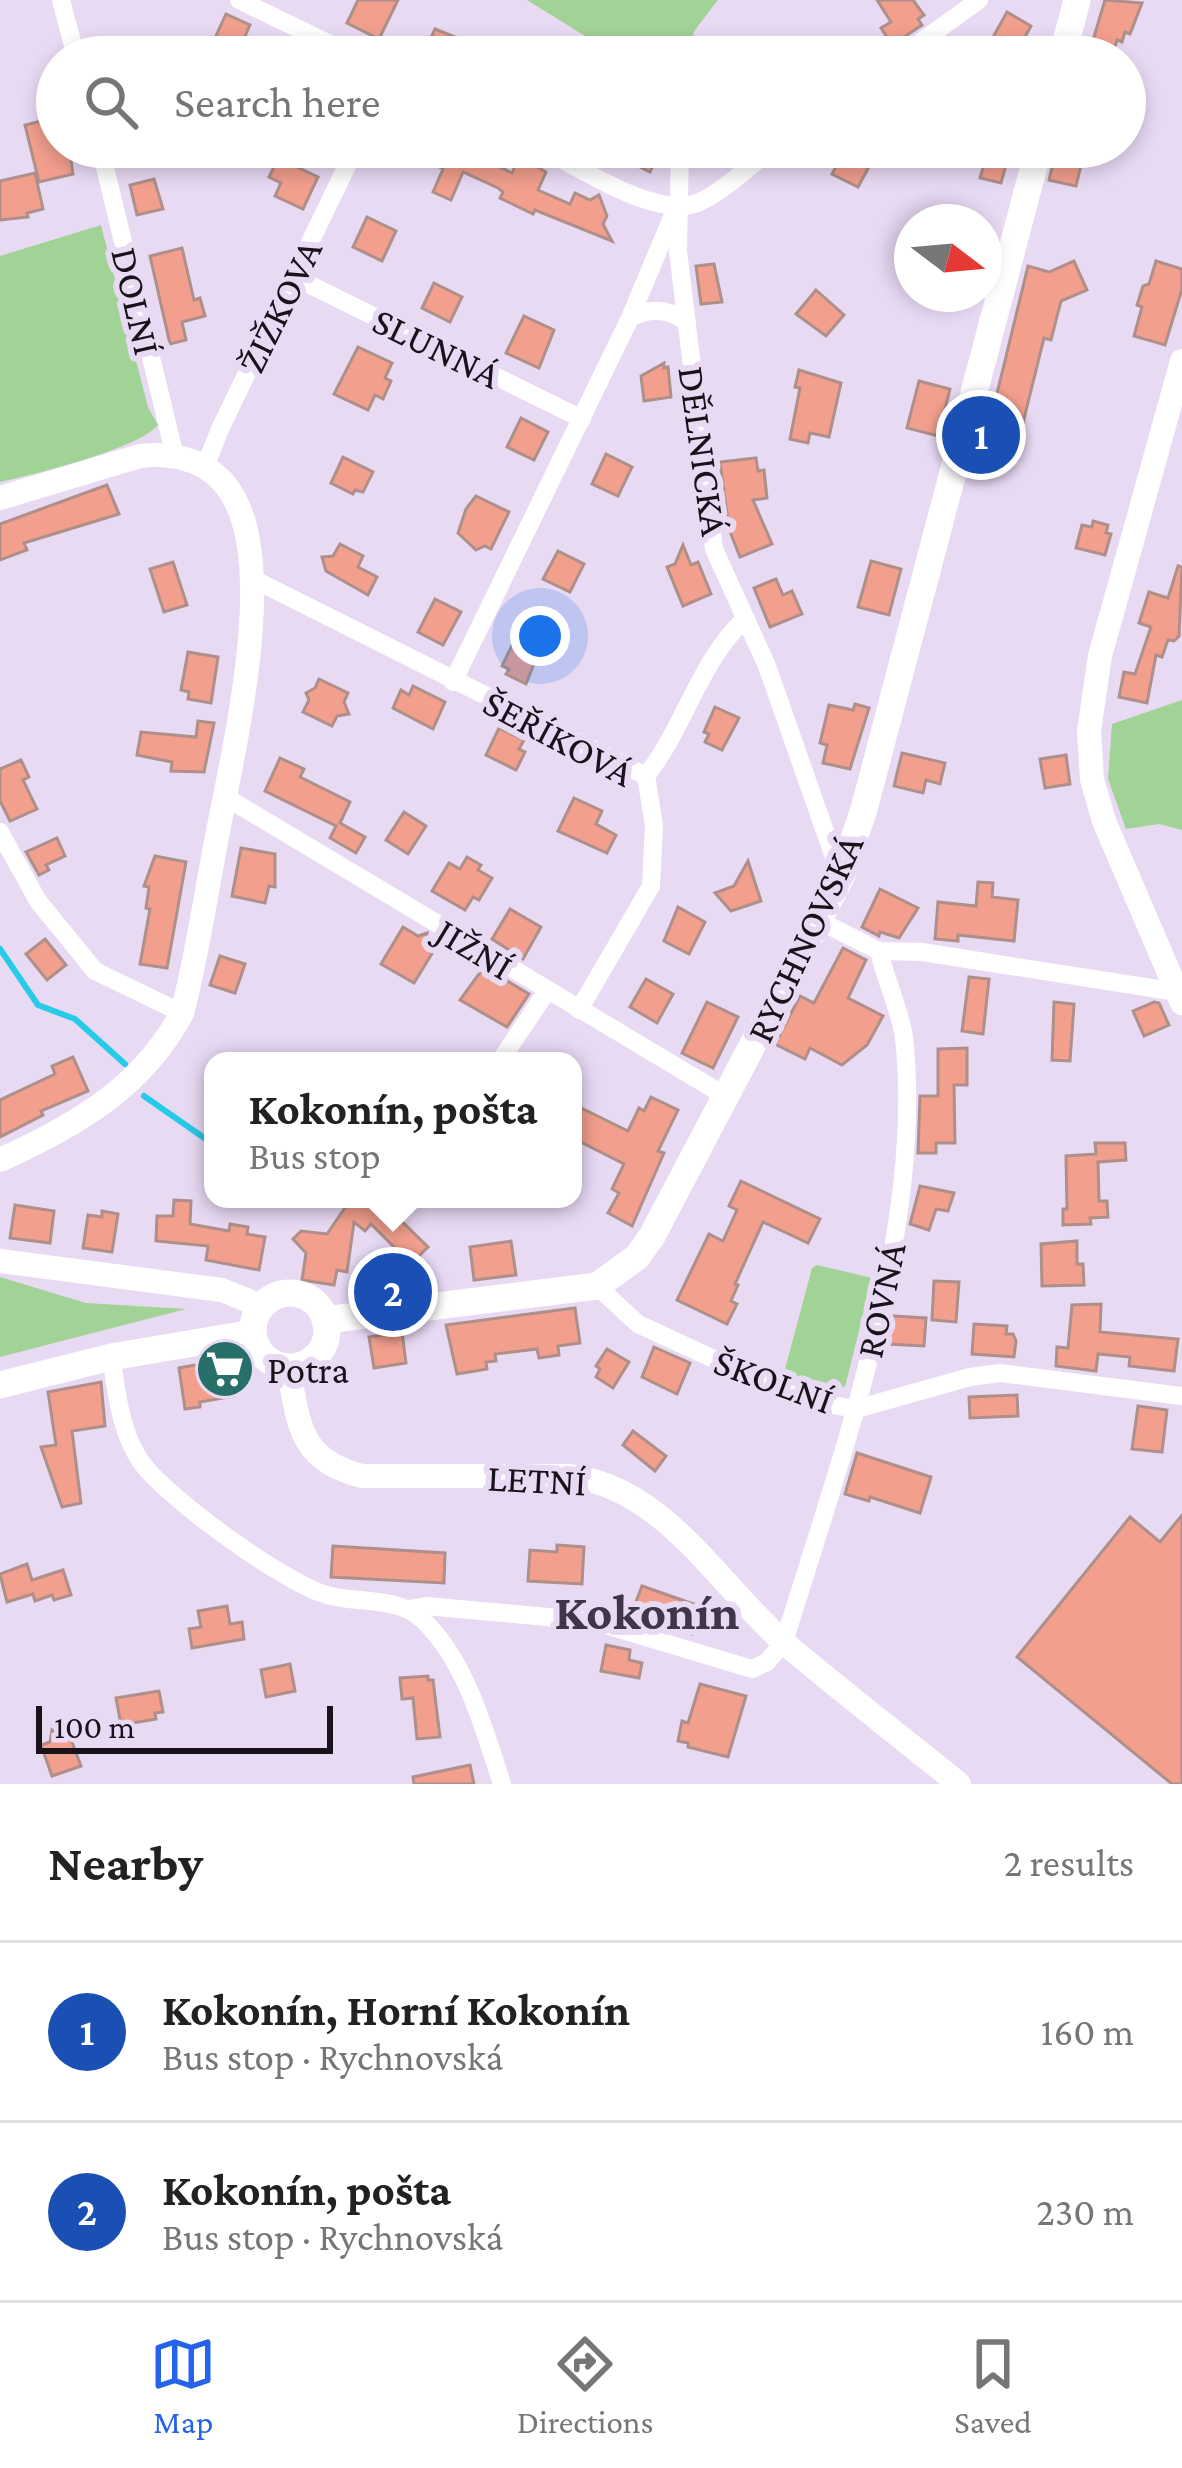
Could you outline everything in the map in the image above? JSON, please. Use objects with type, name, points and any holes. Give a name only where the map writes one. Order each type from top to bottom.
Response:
[{"type":"main road","points":[[1068,36],[1077,0]]},
{"type":"main road","name":"RYCHNOVSKÁ","points":[[597,1286],[638,1257],[842,877],[1033,168]]},
{"type":"main road","points":[[325,1320],[597,1286]]},
{"type":"main road","points":[[0,1385],[257,1320],[280,1294],[303,1295],[320,1310],[325,1320],[321,1349],[307,1363],[288,1367],[264,1357],[257,1320]]},
{"type":"street","points":[[62,0],[71,36]]},
{"type":"street","points":[[239,0],[314,36]]},
{"type":"street","points":[[929,36],[979,0]]},
{"type":"street","name":"DOLNÍ","points":[[105,168],[175,456]]},
{"type":"street","name":"ŽIŽKOVA","points":[[206,467],[346,168]]},
{"type":"street","points":[[581,168],[650,202],[677,205],[696,203],[745,168]]},
{"type":"street","name":"DĚLNICKÁ","points":[[679,168],[677,205],[687,322],[715,548],[746,618],[842,877]]},
{"type":"street","points":[[453,682],[630,318],[677,205]]},
{"type":"street","name":"SLUNNÁ","points":[[292,277],[582,419]]},
{"type":"street","points":[[630,318],[664,310],[687,322]]},
{"type":"street","points":[[1180,998],[1104,821],[1093,779],[1089,731],[1100,656],[1182,362]]},
{"type":"street","points":[[0,498],[108,462],[156,454],[175,456],[206,467],[236,501],[246,528],[251,578],[246,668],[182,1013],[164,1047],[119,1090],[88,1114],[0,1160]]},
{"type":"street","name":"ŠEŘÍKOVÁ","points":[[251,578],[646,776],[654,826],[651,886],[579,1010]]},
{"type":"street","points":[[646,776],[724,638],[746,618]]},
{"type":"street","name":"JIŽNÍ","points":[[224,796],[727,1097]]},
{"type":"street","points":[[0,832],[38,901],[95,970],[182,1013]]},
{"type":"street","points":[[818,920],[879,951],[922,952],[1180,998]]},
{"type":"street","name":"ROVNÁ","points":[[784,1642],[856,1409],[897,1222],[908,1090],[904,1031],[886,988],[879,951]]},
{"type":"street","points":[[506,1052],[547,991]]},
{"type":"street","points":[[0,1261],[222,1290],[257,1320]]},
{"type":"street","name":"ŠKOLNÍ","points":[[597,1286],[638,1324],[803,1400],[856,1409],[1000,1373],[1182,1396]]},
{"type":"street","points":[[111,1357],[125,1431],[143,1464],[173,1494],[280,1574],[326,1595],[409,1609],[499,1611],[592,1622],[752,1670],[784,1642]]},
{"type":"street","name":"LETNÍ","points":[[288,1367],[299,1425],[316,1455],[362,1476],[568,1476],[600,1479],[628,1494],[679,1533],[784,1642],[959,1784]]},
{"type":"street","points":[[409,1609],[441,1639],[477,1709],[502,1784]]},
{"type":"green space","points":[[527,0],[718,0],[693,36],[585,36]]},
{"type":"green space","points":[[101,225],[148,407],[158,425],[109,451],[0,482],[0,256]]},
{"type":"green space","points":[[1182,700],[1182,830],[1159,824],[1126,829],[1108,779],[1112,724]]},
{"type":"green space","points":[[817,1265],[872,1278],[845,1387],[784,1373],[812,1268]]},
{"type":"green space","points":[[0,1277],[86,1303],[186,1309],[0,1357]]},
{"type":"building","points":[[358,0],[398,0],[380,36],[347,23]]},
{"type":"building","points":[[877,0],[913,0],[924,15],[918,19],[922,25],[906,36],[886,36],[881,28],[891,22]]},
{"type":"building","points":[[1105,0],[1142,3],[1130,34],[1094,36]]},
{"type":"building","points":[[1007,12],[1031,26],[1025,36],[994,36]]},
{"type":"building","points":[[226,14],[250,25],[245,36],[216,36]]},
{"type":"building","points":[[36,122],[36,168],[72,168],[73,174],[39,182],[25,125]]},
{"type":"building","points":[[273,168],[299,168],[318,177],[303,209],[275,196],[281,183],[269,177]]},
{"type":"building","points":[[502,168],[512,173],[514,168],[539,168],[546,172],[538,190],[570,204],[575,193],[590,200],[599,195],[607,216],[603,224],[612,241],[535,210],[533,214],[500,198],[503,192],[498,188],[463,172],[451,200],[433,192],[443,169]]},
{"type":"building","points":[[835,168],[868,168],[858,187],[832,174]]},
{"type":"building","points":[[983,168],[1005,168],[1001,183],[980,178]]},
{"type":"building","points":[[1052,168],[1080,168],[1076,186],[1049,180]]},
{"type":"building","points":[[35,173],[43,209],[27,213],[28,217],[0,220],[0,181]]},
{"type":"building","points":[[154,179],[163,209],[137,215],[130,185]]},
{"type":"building","points":[[367,217],[396,231],[382,261],[353,247]]},
{"type":"building","points":[[182,248],[194,300],[200,298],[205,316],[182,322],[186,340],[170,344],[150,256]]},
{"type":"building","points":[[1074,261],[1087,290],[1061,301],[1051,340],[1044,338],[1019,439],[996,434],[1000,408],[994,406],[1028,266],[1049,272]]},
{"type":"building","points":[[1156,261],[1182,269],[1182,289],[1165,345],[1134,336],[1142,307],[1137,305]]},
{"type":"building","points":[[714,264],[722,302],[701,304],[696,266]]},
{"type":"building","points":[[434,283],[462,297],[450,322],[422,308]]},
{"type":"building","points":[[816,290],[844,315],[826,336],[796,314]]},
{"type":"building","points":[[524,316],[554,330],[539,368],[506,353]]},
{"type":"building","points":[[358,347],[392,363],[383,399],[375,395],[368,410],[334,394]]},
{"type":"building","points":[[664,363],[671,397],[644,401],[641,376]]},
{"type":"building","points":[[799,370],[841,383],[829,437],[810,433],[808,443],[790,439]]},
{"type":"building","points":[[919,381],[950,389],[938,436],[907,428]]},
{"type":"building","points":[[521,418],[548,432],[534,460],[507,447]]},
{"type":"building","points":[[606,454],[632,467],[618,496],[592,484]]},
{"type":"building","points":[[343,457],[373,472],[363,492],[353,494],[331,483]]},
{"type":"building","points":[[756,458],[758,471],[764,470],[767,498],[753,500],[772,544],[740,557],[729,529],[720,462]]},
{"type":"building","points":[[107,485],[119,514],[24,543],[27,550],[0,560],[0,524]]},
{"type":"building","points":[[476,496],[509,512],[491,549],[476,550],[458,533]]},
{"type":"building","points":[[1093,521],[1108,525],[1106,533],[1111,534],[1105,555],[1076,548],[1082,525],[1092,527]]},
{"type":"building","points":[[340,544],[363,556],[358,567],[377,577],[368,595],[326,571],[322,557],[333,556]]},
{"type":"building","points":[[683,545],[691,565],[698,562],[711,594],[683,606],[667,567],[675,564]]},
{"type":"building","points":[[558,551],[584,564],[570,592],[543,579]]},
{"type":"building","points":[[871,561],[901,569],[889,615],[858,607]]},
{"type":"building","points":[[173,562],[187,605],[164,612],[150,569]]},
{"type":"building","points":[[1178,566],[1182,567],[1179,636],[1168,640],[1162,657],[1156,655],[1147,703],[1119,697],[1124,672],[1135,674],[1151,627],[1139,623],[1149,592],[1168,598]]},
{"type":"building","points":[[776,579],[783,595],[792,591],[802,614],[770,627],[754,588]]},
{"type":"building","points":[[435,599],[461,612],[443,645],[418,632]]},
{"type":"building","points":[[515,639],[539,651],[526,684],[506,674],[509,669],[502,666]]},
{"type":"building","points":[[188,652],[218,657],[211,703],[188,699],[189,692],[181,690]]},
{"type":"building","points":[[319,679],[348,693],[344,702],[349,714],[337,716],[332,726],[303,712],[309,700],[306,693]]},
{"type":"building","points":[[413,686],[445,702],[433,729],[393,708],[401,690],[409,695]]},
{"type":"building","points":[[855,704],[869,708],[850,769],[823,763],[827,745],[820,743],[829,705],[853,710]]},
{"type":"building","points":[[715,707],[739,718],[722,750],[705,742],[709,734],[704,732]]},
{"type":"building","points":[[198,721],[214,723],[204,772],[171,771],[172,762],[137,755],[141,732],[196,737]]},
{"type":"building","points":[[499,728],[524,740],[519,749],[525,752],[516,770],[486,755]]},
{"type":"building","points":[[902,753],[945,763],[940,784],[926,780],[923,793],[894,786]]},
{"type":"building","points":[[1066,755],[1070,784],[1045,788],[1040,759]]},
{"type":"building","points":[[280,758],[304,769],[300,777],[350,802],[340,823],[365,837],[356,853],[330,838],[336,826],[265,791]]},
{"type":"building","points":[[21,760],[29,777],[23,780],[37,809],[10,821],[0,801],[0,769]]},
{"type":"building","points":[[574,798],[602,811],[596,824],[616,835],[607,853],[558,831]]},
{"type":"building","points":[[404,812],[426,826],[408,854],[386,840]]},
{"type":"building","points":[[57,838],[65,856],[46,865],[49,870],[39,875],[26,852]]},
{"type":"building","points":[[241,848],[275,854],[275,887],[269,886],[265,903],[232,896]]},
{"type":"building","points":[[155,856],[186,862],[167,968],[140,964],[150,909],[146,908],[149,887],[144,886]]},
{"type":"building","points":[[467,857],[492,878],[479,900],[473,897],[465,910],[432,891],[449,863],[460,869]]},
{"type":"building","points":[[748,861],[761,901],[731,911],[715,893],[734,886]]},
{"type":"building","points":[[978,882],[993,883],[992,897],[1018,900],[1014,941],[958,935],[958,941],[935,939],[938,902],[976,906]]},
{"type":"building","points":[[880,889],[918,908],[899,938],[880,932],[879,936],[862,927]]},
{"type":"building","points":[[678,907],[705,922],[689,954],[664,941]]},
{"type":"building","points":[[510,909],[541,927],[523,959],[492,939]]},
{"type":"building","points":[[403,927],[418,936],[427,933],[426,941],[436,947],[414,983],[381,964]]},
{"type":"building","points":[[45,939],[66,965],[47,980],[26,954]]},
{"type":"building","points":[[843,948],[866,960],[848,998],[883,1016],[867,1045],[842,1065],[810,1048],[805,1059],[775,1044],[800,996],[814,1003]]},
{"type":"building","points":[[220,956],[245,964],[235,993],[210,985]]},
{"type":"building","points":[[484,967],[529,994],[507,1027],[460,1000]]},
{"type":"building","points":[[969,977],[989,979],[983,1034],[962,1031]]},
{"type":"building","points":[[646,979],[673,994],[657,1023],[630,1007]]},
{"type":"building","points":[[707,1002],[738,1017],[713,1068],[682,1053]]},
{"type":"building","points":[[1054,1002],[1074,1004],[1070,1061],[1052,1060]]},
{"type":"building","points":[[1159,1003],[1169,1025],[1144,1036],[1133,1011]]},
{"type":"building","points":[[967,1048],[967,1085],[954,1085],[955,1143],[936,1143],[936,1153],[918,1153],[920,1096],[938,1096],[938,1049]]},
{"type":"building","points":[[73,1057],[88,1091],[41,1111],[43,1115],[0,1137],[0,1100],[55,1074],[52,1066]]},
{"type":"building","points":[[651,1097],[678,1110],[632,1226],[608,1213],[619,1193],[612,1189],[624,1164],[582,1143],[582,1108],[628,1131],[639,1108],[644,1111]]},
{"type":"building","points":[[1095,1143],[1125,1143],[1126,1160],[1098,1162],[1099,1201],[1107,1201],[1108,1217],[1090,1218],[1091,1224],[1063,1225],[1066,1156],[1096,1154]]},
{"type":"building","points":[[741,1181],[820,1219],[808,1243],[763,1222],[735,1284],[731,1301],[737,1304],[727,1324],[677,1300],[709,1234],[723,1241],[737,1210],[729,1206]]},
{"type":"building","points":[[920,1186],[954,1193],[948,1211],[936,1209],[929,1230],[910,1224]]},
{"type":"building","points":[[174,1200],[191,1201],[190,1224],[229,1231],[230,1224],[248,1227],[247,1234],[265,1237],[259,1270],[206,1260],[208,1246],[156,1241],[157,1216],[173,1216]]},
{"type":"building","points":[[15,1205],[54,1211],[50,1243],[10,1238]]},
{"type":"building","points":[[345,1208],[388,1208],[428,1247],[411,1264],[371,1224],[365,1231],[354,1222],[347,1272],[337,1270],[334,1285],[302,1280],[306,1253],[293,1239],[301,1231],[327,1234]]},
{"type":"building","points":[[102,1211],[118,1214],[112,1252],[83,1248],[88,1215],[102,1217]]},
{"type":"building","points":[[511,1241],[516,1275],[474,1280],[470,1247]]},
{"type":"building","points":[[1077,1241],[1077,1264],[1083,1264],[1084,1285],[1042,1286],[1041,1244]]},
{"type":"building","points":[[934,1281],[959,1282],[956,1322],[932,1320]]},
{"type":"building","points":[[1101,1304],[1100,1332],[1178,1339],[1174,1371],[1129,1366],[1130,1357],[1098,1354],[1096,1371],[1056,1366],[1057,1347],[1068,1348],[1072,1305]]},
{"type":"building","points":[[575,1308],[580,1343],[558,1346],[559,1355],[539,1358],[537,1349],[495,1354],[496,1361],[486,1362],[487,1369],[457,1374],[446,1325]]},
{"type":"building","points":[[894,1316],[926,1318],[924,1346],[887,1344]]},
{"type":"building","points":[[974,1324],[1007,1326],[1006,1334],[1013,1334],[1016,1341],[1014,1357],[972,1354]]},
{"type":"building","points":[[402,1332],[406,1363],[374,1368],[369,1337]]},
{"type":"building","points":[[654,1347],[690,1363],[677,1394],[642,1377]]},
{"type":"building","points":[[607,1349],[629,1362],[613,1388],[596,1377],[600,1369],[596,1366]]},
{"type":"building","points":[[222,1360],[230,1365],[234,1396],[185,1409],[179,1368]]},
{"type":"building","points":[[101,1382],[105,1426],[72,1431],[81,1503],[62,1507],[41,1447],[56,1445],[48,1392]]},
{"type":"building","points":[[1017,1395],[1018,1416],[970,1418],[969,1397]]},
{"type":"building","points":[[1138,1406],[1167,1410],[1162,1452],[1132,1449]]},
{"type":"building","points":[[633,1431],[666,1456],[655,1471],[623,1445]]},
{"type":"building","points":[[857,1453],[931,1477],[920,1513],[845,1494]]},
{"type":"building","points":[[1182,1515],[1182,1784],[1172,1784],[1017,1657],[1130,1517],[1160,1542]]},
{"type":"building","points":[[557,1545],[584,1547],[582,1584],[528,1581],[530,1550],[557,1552]]},
{"type":"building","points":[[333,1546],[445,1553],[444,1583],[331,1577]]},
{"type":"building","points":[[27,1564],[32,1580],[63,1570],[71,1595],[35,1601],[33,1594],[7,1602],[0,1574]]},
{"type":"building","points":[[642,1586],[702,1607],[692,1634],[632,1612]]},
{"type":"building","points":[[227,1606],[230,1624],[242,1622],[244,1639],[192,1648],[189,1629],[201,1627],[198,1611]]},
{"type":"building","points":[[606,1645],[630,1650],[629,1660],[642,1663],[639,1678],[601,1671]]},
{"type":"building","points":[[290,1664],[295,1691],[266,1697],[261,1670]]},
{"type":"building","points":[[428,1676],[433,1680],[440,1737],[417,1739],[413,1698],[402,1699],[400,1678]]},
{"type":"building","points":[[700,1684],[746,1696],[728,1757],[678,1741]]},
{"type":"building","points":[[159,1691],[163,1712],[155,1713],[156,1719],[121,1725],[116,1698]]},
{"type":"building","points":[[52,1730],[60,1737],[69,1734],[81,1766],[52,1776],[41,1745],[50,1742]]},
{"type":"building","points":[[470,1765],[474,1784],[414,1784],[413,1777]]},
{"type":"waterway","points":[[0,949],[38,1005],[75,1019],[125,1064]]},
{"type":"waterway","points":[[144,1096],[204,1138]]},
{"type":"place","name":"Kokonín, Horní Kokonín","points":[[981,435]]},
{"type":"place","name":"Kokonín, pošta","points":[[393,1292]]},
{"type":"place","name":"Potra","points":[[225,1369]]},
{"type":"district","name":"Kokonín","points":[[647,1611]]}]
